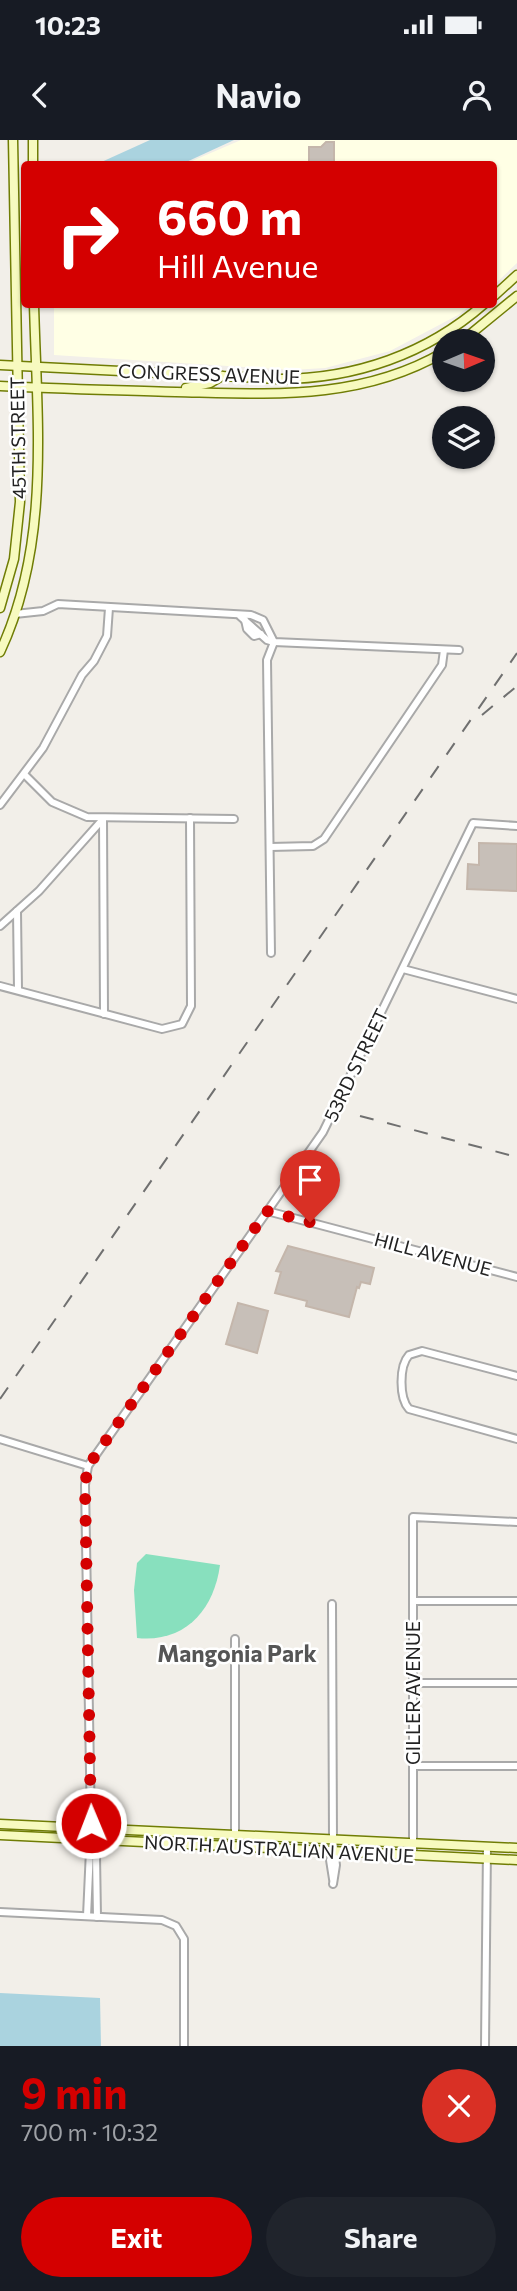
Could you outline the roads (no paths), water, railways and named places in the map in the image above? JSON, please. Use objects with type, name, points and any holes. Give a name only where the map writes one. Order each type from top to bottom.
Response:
[{"type":"main road","name":"45TH STREET","points":[[0,608],[4,579],[19,520],[13,140]]},
{"type":"main road","points":[[33,140],[33,161]]},
{"type":"main road","points":[[497,293],[517,275]]},
{"type":"main road","points":[[477,329],[517,296]]},
{"type":"main road","name":"45TH STREET","points":[[0,652],[15,614],[28,568],[37,504],[34,308]]},
{"type":"main road","name":"CONGRESS AVENUE","points":[[0,365],[300,379],[364,369],[423,346],[446,334],[479,308]]},
{"type":"main road","name":"CONGRESS AVENUE","points":[[0,386],[169,392],[324,393],[389,378],[432,358]]},
{"type":"main road","points":[[169,392],[210,383],[223,376]]},
{"type":"main road","points":[[4,579],[18,590],[19,601]]},
{"type":"main road","name":"NORTH AUSTRALIAN AVENUE","points":[[0,1824],[517,1848]]},
{"type":"main road","name":"NORTH AUSTRALIAN AVENUE","points":[[0,1835],[517,1860]]},
{"type":"street","points":[[19,601],[32,612]]},
{"type":"street","points":[[15,614],[58,604],[251,615],[263,620],[274,642],[267,660],[271,953]]},
{"type":"street","points":[[0,805],[24,775],[57,724],[82,675],[94,661],[107,636],[109,608]]},
{"type":"street","points":[[238,615],[245,620],[247,629],[254,636],[261,634],[274,642],[459,650]]},
{"type":"street","points":[[270,847],[313,846],[324,839],[442,665],[444,649]]},
{"type":"street","points":[[24,775],[40,793],[64,809],[103,819],[234,819]]},
{"type":"street","points":[[0,986],[167,1030],[186,1020],[191,1006],[190,818]]},
{"type":"street","points":[[0,926],[103,819]]},
{"type":"street","points":[[103,819],[104,1014]]},
{"type":"street","name":"53RD STREET","points":[[88,1466],[323,1132],[473,823],[517,826]]},
{"type":"street","points":[[17,911],[18,990]]},
{"type":"street","points":[[403,969],[517,999]]},
{"type":"street","name":"HILL AVENUE","points":[[267,1211],[517,1277]]},
{"type":"street","points":[[517,1376],[422,1351],[408,1354],[403,1363],[403,1396],[409,1409],[517,1438]]},
{"type":"street","points":[[0,1439],[88,1466],[85,1485],[91,1828],[87,1916]]},
{"type":"street","name":"GILLER AVENUE","points":[[413,1855],[413,1517],[517,1522]]},
{"type":"street","points":[[413,1601],[517,1601]]},
{"type":"street","points":[[332,1604],[334,1852]]},
{"type":"street","points":[[235,1639],[235,1835]]},
{"type":"street","points":[[413,1683],[517,1683]]},
{"type":"street","points":[[413,1766],[517,1766]]},
{"type":"street","points":[[90,1840],[96,1855],[97,1917]]},
{"type":"street","points":[[485,2046],[487,1847]]},
{"type":"street","points":[[0,1912],[162,1920],[176,1926],[184,1939],[184,2046]]},
{"type":"water","points":[[150,140],[234,140],[188,161],[104,161]]},
{"type":"water","points":[[0,1993],[100,1998],[101,2046],[0,2046]]},
{"type":"railway","points":[[0,1399],[517,653]]},
{"type":"railway","points":[[482,715],[517,686]]},
{"type":"railway","points":[[360,1116],[517,1157]]},
{"type":"district","name":"Mangonia Park","points":[[237,1654]]}]
